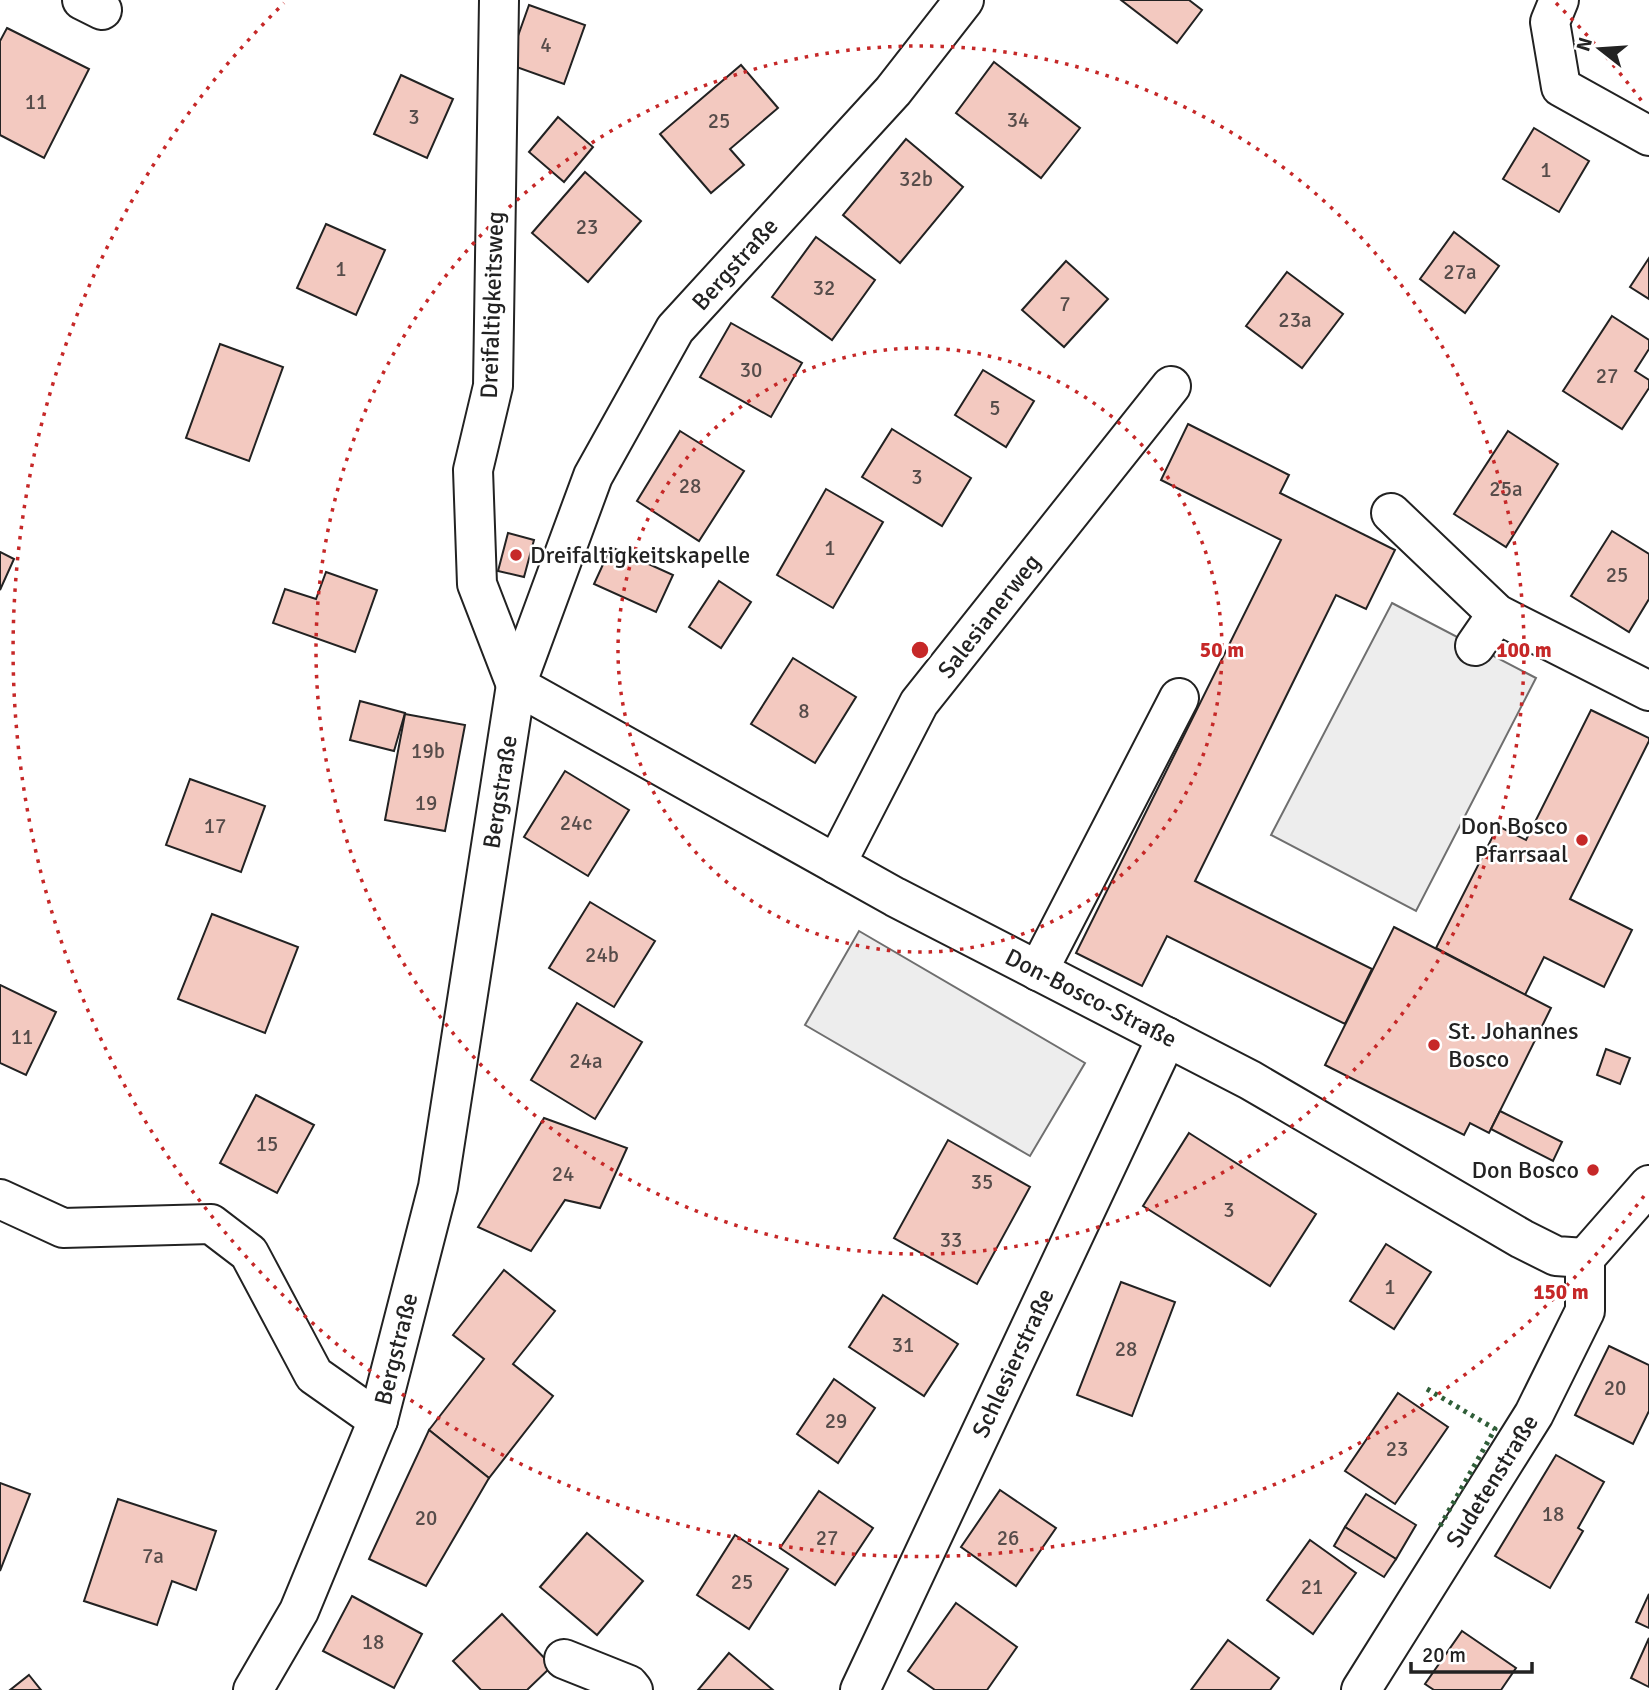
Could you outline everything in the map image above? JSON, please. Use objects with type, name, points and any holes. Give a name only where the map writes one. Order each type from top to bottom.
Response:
[{"type":"street","name":"Dreifaltigkeitsweg","points":[[499,0],[493,386],[472,470],[477,584],[516,685]]},
{"type":"street","name":"Bergstraße","points":[[253,1690],[299,1611],[378,1420],[438,1187],[516,685],[593,476],[675,329],[893,91],[964,0]]},
{"type":"street","points":[[1559,0],[1550,22],[1560,87],[1649,136]]},
{"type":"street","name":"Salesianerweg","points":[[836,864],[919,703],[1171,386]]},
{"type":"street","points":[[1391,513],[1497,614],[1649,691]]},
{"type":"street","points":[[1475,646],[1497,614]]},
{"type":"street","name":"Don-Bosco-Straße","points":[[516,685],[836,864],[1250,1080],[1522,1239],[1556,1256],[1585,1258]]},
{"type":"street","points":[[1038,971],[1179,698]]},
{"type":"street","name":"Schlesierstraße","points":[[860,1690],[1167,1037]]},
{"type":"street","points":[[1585,1258],[1648,1184]]},
{"type":"street","points":[[0,1199],[63,1228],[211,1224],[249,1252],[314,1375],[378,1420]]},
{"type":"street","name":"Sudetenstraße","points":[[1361,1690],[1534,1414],[1585,1311],[1585,1258]]},
{"type":"street","points":[[564,1659],[629,1685],[634,1690]]},
{"type":"shaded area","points":[[1392,603],[1536,678],[1416,911],[1271,835]]},
{"type":"shaded area","points":[[859,931],[1085,1063],[1030,1156],[805,1025]]},
{"type":"building","points":[[1121,0],[1189,0],[1202,10],[1177,43]]},
{"type":"building","points":[[529,5],[585,25],[564,84],[508,64]]},
{"type":"building","points":[[7,28],[89,69],[44,158],[0,135],[0,41]]},
{"type":"building","points":[[994,62],[1080,128],[1041,178],[956,113]]},
{"type":"building","points":[[741,65],[778,108],[730,149],[744,165],[711,193],[660,134]]},
{"type":"building","points":[[401,75],[453,99],[427,158],[374,134]]},
{"type":"building","points":[[558,117],[593,147],[564,182],[529,152]]},
{"type":"building","points":[[1534,128],[1589,161],[1559,212],[1503,179]]},
{"type":"building","points":[[906,139],[963,187],[900,263],[843,215]]},
{"type":"building","points":[[585,172],[641,221],[588,282],[532,233]]},
{"type":"building","points":[[326,224],[385,250],[356,315],[297,288]]},
{"type":"building","points":[[1454,232],[1499,266],[1465,313],[1420,279]]},
{"type":"building","points":[[816,237],[875,280],[832,340],[772,297]]},
{"type":"building","points":[[1649,258],[1649,299],[1630,287]]},
{"type":"building","points":[[1066,261],[1108,299],[1064,347],[1022,310]]},
{"type":"building","points":[[1287,272],[1343,314],[1302,368],[1246,326]]},
{"type":"building","points":[[1612,316],[1649,340],[1649,349],[1635,371],[1649,380],[1649,388],[1622,429],[1563,391]]},
{"type":"building","points":[[731,323],[802,363],[771,417],[700,377]]},
{"type":"building","points":[[220,344],[283,367],[249,461],[186,438]]},
{"type":"building","points":[[983,370],[1034,401],[1006,447],[955,415]]},
{"type":"building","points":[[1188,424],[1289,475],[1280,493],[1395,550],[1366,609],[1336,595],[1195,881],[1372,969],[1345,1024],[1167,936],[1142,986],[1076,953],[1281,540],[1161,480]]},
{"type":"building","points":[[892,429],[971,478],[942,526],[862,477]]},
{"type":"building","points":[[680,431],[744,471],[699,541],[637,501]]},
{"type":"building","points":[[1508,431],[1558,464],[1506,547],[1454,514]]},
{"type":"building","points":[[826,489],[883,522],[833,608],[777,575]]},
{"type":"building","points":[[1612,531],[1649,554],[1649,599],[1629,632],[1571,596]]},
{"type":"building","name":"Dreifaltigkeitskapelle","points":[[508,533],[534,540],[524,577],[498,571]]},
{"type":"building","points":[[611,547],[673,575],[656,612],[594,584]]},
{"type":"building","points":[[0,552],[14,559],[0,590]]},
{"type":"building","points":[[326,572],[377,590],[355,652],[273,623],[285,589],[316,599]]},
{"type":"building","points":[[719,581],[751,602],[721,648],[689,627]]},
{"type":"building","points":[[793,658],[856,697],[815,763],[751,724]]},
{"type":"building","points":[[360,701],[405,713],[394,751],[350,740]]},
{"type":"building","points":[[1591,710],[1649,738],[1649,741],[1570,899],[1632,930],[1604,987],[1544,957],[1525,995],[1436,948],[1498,826],[1526,840]]},
{"type":"building","points":[[405,714],[465,725],[445,831],[385,820]]},
{"type":"building","points":[[565,771],[629,810],[588,876],[524,837]]},
{"type":"building","points":[[190,779],[265,806],[241,872],[166,845]]},
{"type":"building","points":[[590,902],[655,941],[614,1007],[549,968]]},
{"type":"building","points":[[212,914],[298,947],[265,1033],[178,999]]},
{"type":"building","name":"St. Johannes Bosco","points":[[1394,927],[1551,1008],[1489,1133],[1470,1123],[1464,1135],[1325,1065]]},
{"type":"building","points":[[0,985],[56,1012],[26,1075],[0,1063]]},
{"type":"building","points":[[577,1003],[642,1042],[595,1119],[531,1080]]},
{"type":"building","points":[[1606,1049],[1630,1058],[1620,1084],[1597,1075]]},
{"type":"building","points":[[256,1095],[314,1125],[277,1193],[220,1163]]},
{"type":"building","points":[[1500,1111],[1562,1142],[1553,1161],[1491,1129]]},
{"type":"building","points":[[544,1118],[627,1148],[600,1208],[565,1200],[531,1251],[478,1227]]},
{"type":"building","points":[[1189,1133],[1316,1214],[1270,1286],[1143,1206]]},
{"type":"building","points":[[948,1140],[1030,1187],[977,1284],[894,1238]]},
{"type":"building","points":[[1386,1244],[1431,1272],[1394,1329],[1350,1301]]},
{"type":"building","points":[[504,1270],[555,1311],[513,1364],[553,1396],[489,1478],[429,1430],[484,1359],[453,1335]]},
{"type":"building","points":[[1121,1282],[1175,1302],[1132,1416],[1077,1395]]},
{"type":"building","points":[[883,1295],[958,1344],[924,1396],[849,1347]]},
{"type":"building","points":[[1609,1346],[1649,1365],[1649,1411],[1633,1444],[1575,1415]]},
{"type":"building","points":[[834,1379],[875,1408],[838,1463],[797,1434]]},
{"type":"building","points":[[1398,1393],[1448,1427],[1395,1504],[1345,1471]]},
{"type":"building","points":[[429,1430],[489,1478],[426,1586],[369,1559]]},
{"type":"building","points":[[1556,1455],[1604,1482],[1578,1528],[1583,1531],[1550,1588],[1495,1556]]},
{"type":"building","points":[[0,1483],[30,1494],[0,1571]]},
{"type":"building","points":[[1000,1490],[1056,1528],[1016,1586],[961,1547]]},
{"type":"building","points":[[819,1491],[873,1528],[835,1585],[780,1548]]},
{"type":"building","points":[[1366,1494],[1416,1525],[1396,1559],[1345,1527]]},
{"type":"building","points":[[118,1499],[216,1531],[196,1590],[172,1581],[157,1625],[84,1601]]},
{"type":"building","points":[[1345,1527],[1396,1559],[1384,1577],[1334,1546]]},
{"type":"building","points":[[587,1533],[643,1581],[597,1635],[540,1587]]},
{"type":"building","points":[[735,1535],[788,1569],[749,1629],[697,1595]]},
{"type":"building","points":[[1310,1540],[1356,1573],[1313,1634],[1267,1600]]},
{"type":"building","points":[[1649,1594],[1649,1628],[1636,1622]]},
{"type":"building","points":[[352,1596],[422,1634],[394,1688],[323,1651]]},
{"type":"building","points":[[956,1603],[1017,1647],[987,1690],[935,1690],[908,1671]]},
{"type":"building","points":[[502,1614],[552,1666],[527,1690],[481,1690],[453,1661]]},
{"type":"building","points":[[1462,1631],[1516,1668],[1501,1690],[1434,1690],[1425,1684]]},
{"type":"building","points":[[1649,1638],[1649,1687],[1631,1678]]},
{"type":"building","points":[[1228,1640],[1279,1678],[1270,1690],[1191,1690]]},
{"type":"building","points":[[729,1653],[773,1690],[698,1690]]},
{"type":"building","points":[[29,1675],[41,1690],[10,1690]]},
{"type":"hedge","points":[[1427,1389],[1495,1429],[1439,1528]]},
{"type":"place","name":"Dreifaltigkeitskapelle","points":[[516,555]]},
{"type":"place","name":"Don Bosco Pfarrsaal","points":[[1582,840]]},
{"type":"place","name":"St. Johannes Bosco","points":[[1434,1045]]},
{"type":"place","name":"Don Bosco","points":[[1593,1170]]}]
